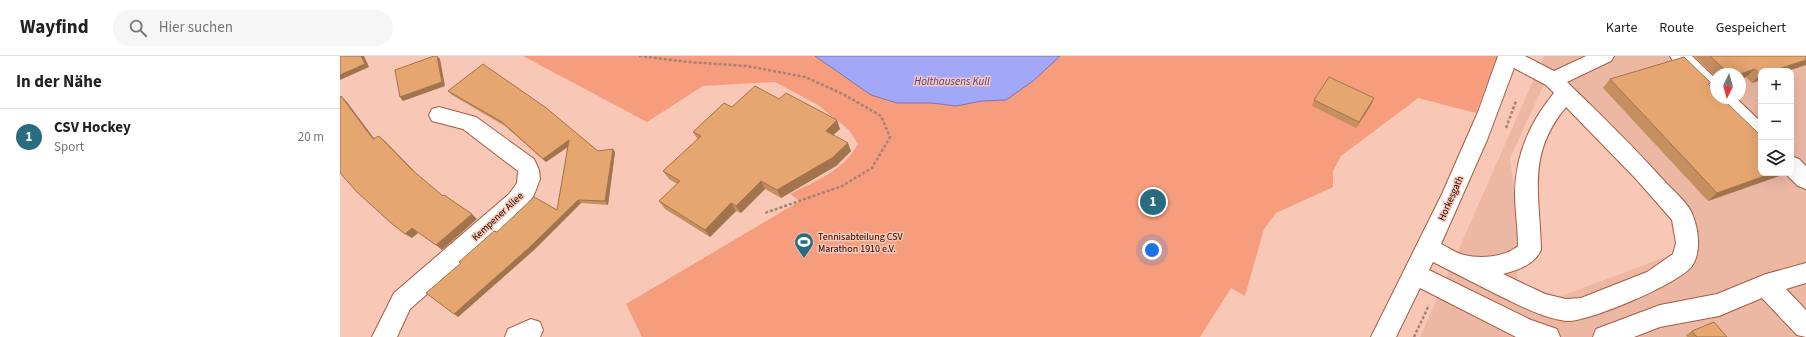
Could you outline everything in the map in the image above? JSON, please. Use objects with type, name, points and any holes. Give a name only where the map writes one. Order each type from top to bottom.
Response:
[{"type":"street","points":[[1427,248],[1536,301],[1566,310],[1581,309],[1629,291],[1655,279],[1683,260],[1686,243],[1685,226],[1682,216],[1644,173],[1560,86],[1509,56]]},
{"type":"street","name":"Horkesgath","points":[[1383,337],[1415,274],[1490,108],[1509,56]]},
{"type":"street","points":[[1457,263],[1475,267],[1492,266],[1522,258],[1530,250],[1530,229],[1526,195],[1527,168],[1539,130],[1552,109],[1560,86],[1604,56]]},
{"type":"street","points":[[1680,56],[1710,85]]},
{"type":"street","points":[[1729,104],[1758,132]]},
{"type":"street","name":"Kempener Allee","points":[[384,337],[402,301],[517,201],[524,192],[530,179],[530,171],[526,165],[469,123],[439,115]]},
{"type":"street","points":[[1794,168],[1806,180]]},
{"type":"street","points":[[1605,337],[1660,316],[1719,304],[1766,285],[1806,273]]},
{"type":"street","points":[[1415,274],[1524,329],[1548,337]]},
{"type":"street","points":[[1766,285],[1806,327]]},
{"type":"path","points":[[639,56],[688,62],[747,66],[805,78],[843,94],[881,116],[890,137],[872,168],[842,186],[765,213]]},
{"type":"shaded area","points":[[523,56],[815,56],[871,95],[897,103],[932,103],[956,106],[982,101],[1006,100],[1060,56],[1497,56],[1476,113],[1418,98],[1341,156],[1333,171],[1333,187],[1276,213],[1264,229],[1245,296],[1231,288],[1200,337],[642,337],[626,304],[800,201],[790,194],[819,180],[837,168],[852,153],[858,144],[849,130],[818,105],[775,82],[703,86],[647,122]]},
{"type":"shaded area","points":[[1544,56],[1694,56],[1710,72],[1710,104],[1746,104],[1746,77],[1752,83],[1758,81],[1758,157],[1708,201],[1772,176],[1794,176],[1794,69],[1806,65],[1806,337],[1420,337]],"holes":[[[1544,84],[1573,114],[1588,123],[1679,229],[1673,254],[1559,297],[1517,280],[1521,242],[1510,158]]]},
{"type":"water","name":"Holthausens Kull","points":[[815,56],[1060,56],[1033,81],[1006,100],[982,101],[956,106],[932,103],[897,103],[871,95]]},
{"type":"building","points":[[340,56],[361,56],[365,64],[340,75]]},
{"type":"building","points":[[437,56],[442,82],[400,97],[395,70]]},
{"type":"building","points":[[1710,56],[1806,56],[1806,60],[1781,68],[1758,68],[1758,73],[1755,69],[1746,72],[1746,68],[1723,68]]},
{"type":"building","points":[[1684,57],[1710,82],[1708,84],[1710,86],[1710,104],[1728,104],[1758,133],[1758,176],[1765,176],[1717,193],[1610,79]]},
{"type":"building","points":[[483,64],[545,107],[598,151],[613,149],[605,201],[578,200],[530,247],[454,314],[426,293],[461,263],[459,262],[494,231],[497,232],[534,197],[557,210],[569,140],[543,159],[502,122],[448,91]]},
{"type":"building","points":[[1329,77],[1374,98],[1359,122],[1314,100]]},
{"type":"building","points":[[755,86],[779,99],[786,93],[837,120],[826,131],[848,143],[832,158],[777,190],[761,181],[736,206],[731,203],[705,230],[659,201],[680,181],[663,171],[701,136],[693,132],[724,103],[732,107]]},
{"type":"building","points":[[341,96],[373,139],[379,136],[411,169],[443,196],[444,195],[472,214],[436,245],[412,228],[405,234],[357,192],[340,173]]},
{"type":"building","points":[[1714,322],[1727,337],[1697,337],[1692,331]]},
{"type":"place","name":"CSV Hockey","points":[[1153,202]]},
{"type":"place","name":"Tennisabteilung CSV Marathon 1910 e.V.","points":[[804,259]]}]
